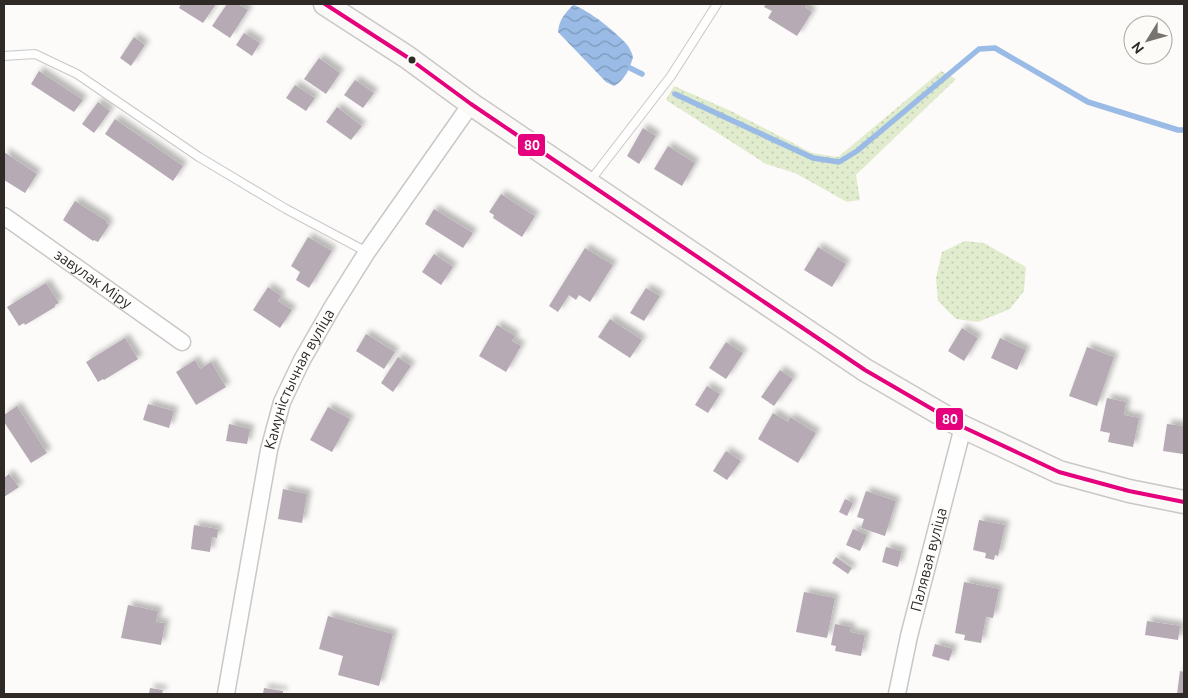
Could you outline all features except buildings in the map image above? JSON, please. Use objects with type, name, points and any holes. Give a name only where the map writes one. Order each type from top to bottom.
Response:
[{"type":"main road","points":[[325,4],[407,57],[471,104],[864,370],[963,427],[1059,472],[1184,502]]},
{"type":"street","name":"Камуністычная вуліца","points":[[226,694],[268,450],[282,402],[302,360],[328,313],[367,252],[471,104]]},
{"type":"street","name":"завулак Міру","points":[[4,216],[182,342]]},
{"type":"street","name":"Палявая вуліца","points":[[897,694],[909,636],[963,427]]},
{"type":"lane","points":[[589,183],[671,76],[717,4]]},
{"type":"lane","points":[[4,56],[35,54],[77,74],[199,157],[286,209],[367,252]]},
{"type":"green space","points":[[941,71],[956,79],[856,175],[860,200],[847,202],[795,173],[766,164],[666,100],[674,86],[731,111],[812,153],[838,157]]},
{"type":"green space","points":[[965,241],[984,243],[1026,267],[1024,291],[1010,309],[978,322],[956,319],[938,301],[936,278],[942,252]]},
{"type":"water","points":[[573,5],[602,22],[628,46],[633,57],[629,69],[624,77],[614,86],[606,82],[558,32],[563,17]]},
{"type":"waterway","points":[[675,94],[813,158],[839,162],[857,151],[979,49],[995,48],[1088,102],[1178,130],[1184,130]]},
{"type":"waterway","points":[[630,68],[642,74]]},
{"type":"transit line","name":"80","points":[[325,4],[407,57],[471,104],[865,370],[963,427],[1059,472],[1129,491],[1184,502]]}]
